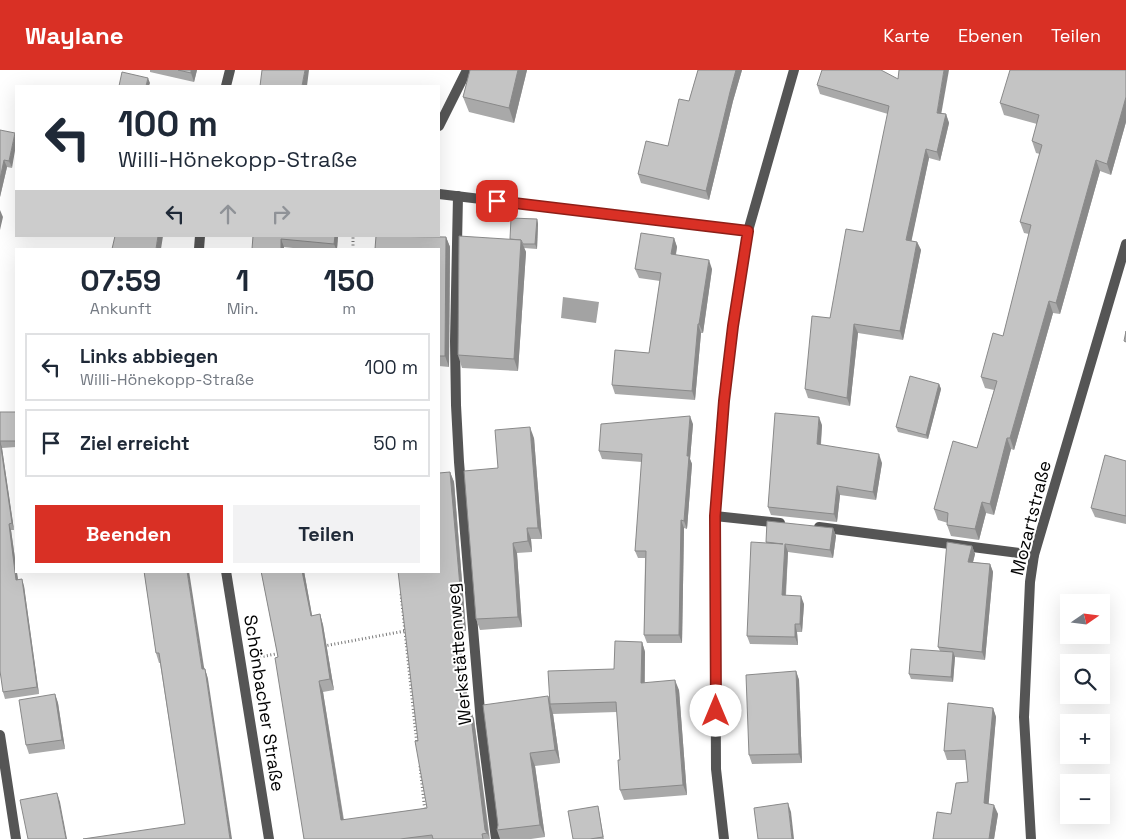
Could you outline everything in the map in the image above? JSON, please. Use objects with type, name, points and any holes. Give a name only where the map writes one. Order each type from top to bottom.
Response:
[{"type":"street","points":[[226,85],[230,70]]},
{"type":"street","points":[[440,124],[467,70]]},
{"type":"street","points":[[724,839],[716,770],[715,516],[723,411],[733,326],[748,231],[794,70]]},
{"type":"street","points":[[440,194],[748,231]]},
{"type":"street","name":"Werkstättenweg","points":[[458,196],[455,341],[457,424],[481,724],[496,839]]},
{"type":"street","name":"Mozartstraße","points":[[1030,839],[1024,717],[1030,582],[1034,555],[1126,244]]},
{"type":"street","points":[[715,516],[791,524]]},
{"type":"street","points":[[810,526],[886,534],[1034,555]]},
{"type":"street","name":"Schönbacher Straße","points":[[226,573],[269,839]]},
{"type":"street","points":[[0,735],[16,839]]},
{"type":"path","points":[[400,588],[418,750]]},
{"type":"path","points":[[318,647],[405,631]]},
{"type":"path","points":[[241,660],[289,652]]},
{"type":"path","points":[[419,760],[426,819]]},
{"type":"shaded area","points":[[563,297],[599,302],[596,323],[561,318]]},
{"type":"building","points":[[178,70],[191,70],[191,73]]},
{"type":"building","points":[[262,70],[305,70],[302,85],[260,85]]},
{"type":"building","points":[[470,70],[518,70],[509,108],[463,97]]},
{"type":"building","points":[[698,70],[736,70],[706,191],[638,174],[646,141],[668,146],[679,99],[689,101]]},
{"type":"building","points":[[822,70],[881,70],[898,79],[899,70],[944,70],[937,113],[946,114],[937,152],[926,149],[906,240],[917,242],[900,331],[854,324],[847,398],[805,389],[812,316],[830,318],[846,229],[863,232],[889,106],[817,85]]},
{"type":"building","points":[[1010,70],[1126,70],[1126,97],[1107,164],[1096,160],[1056,303],[1049,301],[1010,438],[1007,438],[990,504],[982,502],[975,529],[947,525],[948,513],[934,509],[953,441],[977,448],[997,381],[981,377],[993,333],[1003,336],[1031,225],[1020,222],[1042,145],[1032,141],[1039,115],[1000,103]]},
{"type":"building","points":[[122,72],[148,78],[146,85],[119,85]]},
{"type":"building","points":[[0,130],[15,133],[9,161],[4,160],[0,179]]},
{"type":"building","points":[[511,218],[537,219],[535,244],[523,244],[521,240],[510,239]]},
{"type":"building","points":[[641,233],[674,238],[671,254],[709,260],[698,324],[692,391],[612,385],[615,350],[649,353],[661,273],[635,269]]},
{"type":"building","points":[[459,236],[521,240],[514,359],[458,355]]},
{"type":"building","points":[[115,237],[158,237],[156,248],[112,248]]},
{"type":"building","points":[[253,237],[335,237],[334,244],[281,239],[281,248],[252,248]]},
{"type":"building","points":[[376,237],[446,237],[445,356],[440,356],[440,248],[375,248]]},
{"type":"building","points":[[910,376],[939,384],[926,435],[896,427]]},
{"type":"building","points":[[0,412],[15,412],[15,441],[0,441]]},
{"type":"building","points":[[775,413],[819,417],[817,444],[879,454],[873,492],[837,486],[834,514],[768,507]]},
{"type":"building","points":[[690,416],[684,521],[681,520],[679,635],[644,635],[646,551],[635,551],[642,454],[599,451],[601,424]]},
{"type":"building","points":[[530,427],[538,528],[527,528],[528,541],[513,543],[518,617],[476,619],[464,471],[498,468],[495,430]]},
{"type":"building","points":[[0,441],[12,523],[9,524],[16,580],[22,579],[37,687],[3,692],[0,671]]},
{"type":"building","points":[[1105,455],[1126,461],[1126,516],[1091,508]]},
{"type":"building","points":[[450,472],[463,621],[455,621],[466,709],[470,709],[485,830],[487,833],[482,834],[483,839],[433,839],[432,835],[400,839],[304,839],[275,658],[278,657],[261,573],[302,573],[311,616],[320,614],[330,679],[319,681],[341,820],[427,808],[415,741],[418,741],[398,573],[440,573],[440,473]]},
{"type":"building","points":[[767,521],[833,528],[830,550],[785,544],[782,595],[801,596],[800,624],[795,624],[795,637],[747,636],[751,542],[783,544],[766,542]]},
{"type":"building","points":[[947,542],[972,546],[968,562],[990,564],[982,652],[938,647]]},
{"type":"building","points":[[144,573],[187,573],[202,669],[205,669],[230,839],[83,839],[185,824],[159,653],[156,653]]},
{"type":"building","points":[[615,641],[642,642],[641,683],[675,680],[683,785],[620,790],[616,702],[550,704],[548,671],[614,669]]},
{"type":"building","points":[[911,649],[953,652],[951,677],[909,674]]},
{"type":"building","points":[[796,671],[799,754],[749,755],[746,675]]},
{"type":"building","points":[[55,694],[62,740],[26,745],[19,700]]},
{"type":"building","points":[[548,696],[555,750],[530,753],[540,825],[497,830],[498,825],[483,705]]},
{"type":"building","points":[[948,703],[993,708],[984,803],[994,805],[989,839],[933,839],[937,812],[951,814],[956,783],[968,782],[965,750],[944,751]]},
{"type":"building","points":[[57,793],[66,839],[28,839],[20,800]]},
{"type":"building","points":[[788,803],[792,839],[758,839],[754,808]]},
{"type":"building","points":[[598,806],[603,837],[573,839],[568,811]]},
{"type":"route","points":[[497,201],[748,231],[733,326],[724,401],[715,516],[716,711]]}]
